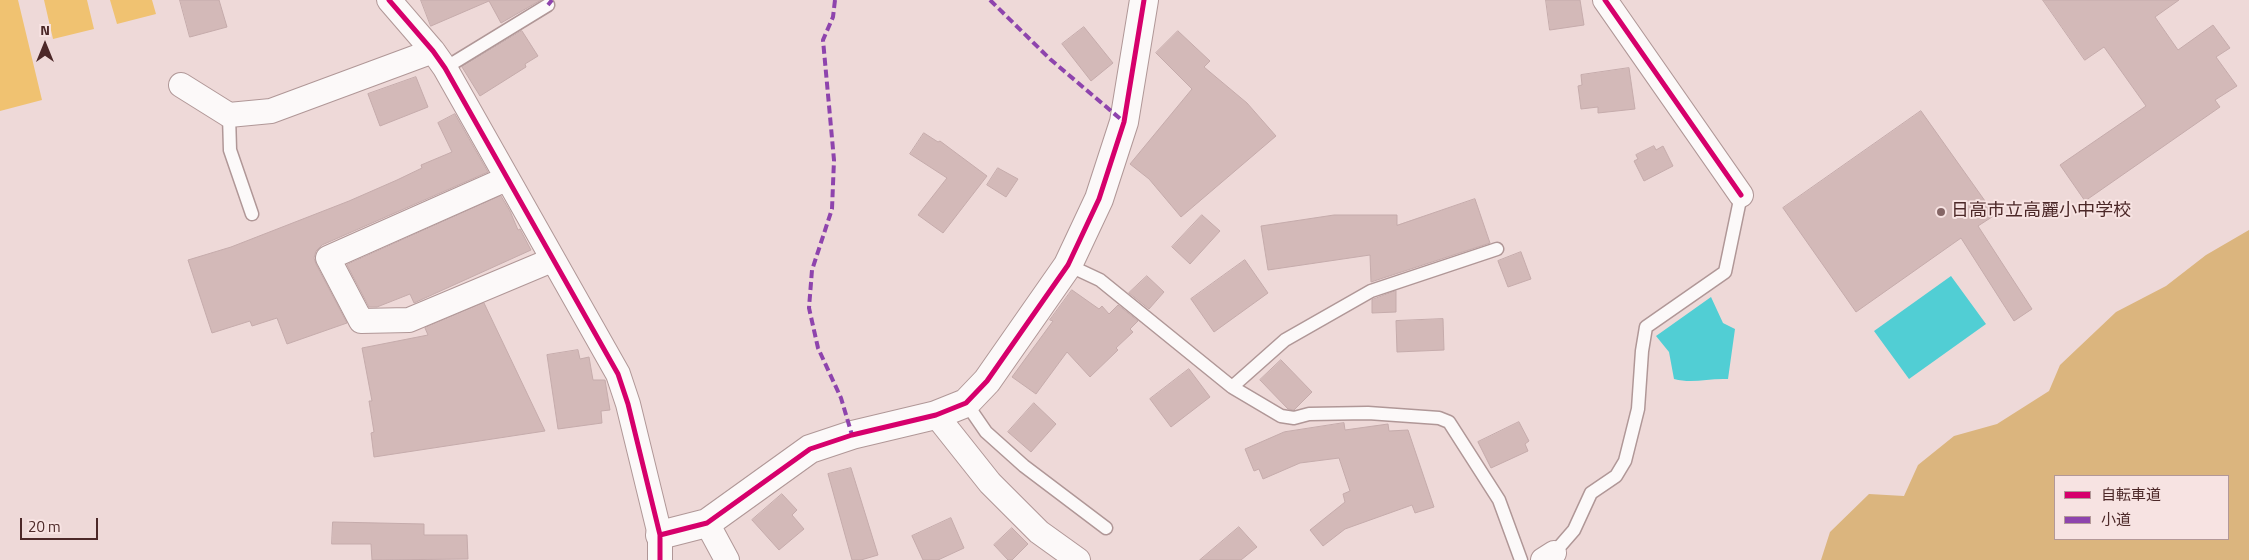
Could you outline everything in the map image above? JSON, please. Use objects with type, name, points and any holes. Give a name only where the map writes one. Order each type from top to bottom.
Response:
[{"type":"street","points":[[389,0],[439,59],[618,374],[628,404],[660,547],[707,523],[810,449],[852,436],[936,415],[966,403],[987,381],[1068,265],[1099,199],[1124,122],[1144,0]]},
{"type":"street","points":[[1605,0],[1741,195]]},
{"type":"street","points":[[181,85],[229,115],[271,111],[439,59]]},
{"type":"street","points":[[506,179],[328,258],[362,321],[409,320],[552,260]]},
{"type":"street","points":[[936,415],[990,483],[1038,532],[1078,560]]},
{"type":"street","points":[[707,523],[727,560]]},
{"type":"lane","points":[[439,59],[548,5]]},
{"type":"lane","points":[[229,115],[230,150],[252,214]]},
{"type":"lane","points":[[1549,556],[1574,530],[1591,493],[1616,476],[1625,461],[1638,409],[1642,351],[1646,326],[1725,272],[1741,195]]},
{"type":"lane","points":[[1232,387],[1285,340],[1371,292],[1497,249]]},
{"type":"lane","points":[[1068,265],[1100,280],[1232,387],[1266,409],[1281,416],[1294,418],[1310,414],[1368,413],[1439,418],[1449,422],[1499,500],[1522,560]]},
{"type":"lane","points":[[966,403],[986,432],[1024,466],[1106,528]]},
{"type":"shaded area","points":[[0,0],[18,0],[42,100],[0,111]]},
{"type":"shaded area","points":[[44,0],[87,0],[94,29],[53,39]]},
{"type":"shaded area","points":[[110,0],[152,0],[156,14],[117,24]]},
{"type":"shaded area","points":[[2249,230],[2249,560],[1821,560],[1830,532],[1869,494],[1904,496],[1918,465],[1954,436],[1997,424],[2049,391],[2060,365],[2116,312],[2166,286],[2206,255]]},
{"type":"water","points":[[1951,276],[1986,324],[1909,379],[1874,331]]},
{"type":"water","points":[[1711,297],[1723,323],[1735,329],[1728,379],[1688,381],[1674,379],[1669,352],[1656,336]]},
{"type":"building","points":[[180,0],[219,0],[227,27],[190,37]]},
{"type":"building","points":[[421,0],[541,0],[501,23],[489,1],[431,26]]},
{"type":"building","points":[[1546,0],[1580,0],[1584,25],[1550,30]]},
{"type":"building","points":[[2043,0],[2179,0],[2155,17],[2178,50],[2213,25],[2230,48],[2216,57],[2237,86],[2215,100],[2220,107],[2085,201],[2060,165],[2146,106],[2104,47],[2085,60]]},
{"type":"building","points":[[1084,27],[1113,63],[1091,81],[1062,44]]},
{"type":"building","points":[[522,31],[538,56],[525,64],[526,67],[480,96],[462,67]]},
{"type":"building","points":[[1178,31],[1210,61],[1204,67],[1247,103],[1276,136],[1181,217],[1149,179],[1130,164],[1192,89],[1156,53]]},
{"type":"building","points":[[1629,68],[1635,109],[1598,113],[1598,107],[1581,109],[1578,86],[1582,85],[1581,75]]},
{"type":"building","points":[[416,77],[428,107],[380,126],[368,94]]},
{"type":"building","points":[[1921,111],[1995,215],[1978,226],[2032,309],[2014,321],[1961,238],[1856,312],[1783,208]]},
{"type":"building","points":[[455,114],[488,172],[322,245],[316,251],[314,258],[316,264],[347,323],[287,344],[277,318],[252,326],[250,321],[212,333],[188,260],[231,247],[349,201],[397,180],[422,168],[421,165],[452,152],[438,123]]},
{"type":"building","points":[[924,133],[938,142],[940,141],[987,176],[943,233],[918,215],[947,178],[910,154]]},
{"type":"building","points":[[1654,146],[1656,150],[1663,146],[1673,166],[1644,181],[1634,161],[1638,159],[1636,155]]},
{"type":"building","points":[[998,168],[1018,179],[1006,197],[987,185]]},
{"type":"building","points":[[501,196],[518,230],[520,229],[531,250],[414,303],[410,294],[377,307],[369,307],[347,265]]},
{"type":"building","points":[[1475,199],[1490,243],[1371,282],[1370,255],[1268,270],[1261,226],[1334,215],[1397,215],[1397,225]]},
{"type":"building","points":[[1202,215],[1220,231],[1190,264],[1172,247]]},
{"type":"building","points":[[1521,252],[1531,279],[1508,287],[1498,261]]},
{"type":"building","points":[[1245,260],[1268,293],[1214,332],[1191,299]]},
{"type":"building","points":[[1147,276],[1164,292],[1149,309],[1129,293]]},
{"type":"building","points":[[1072,290],[1099,309],[1102,306],[1109,314],[1118,305],[1138,321],[1130,329],[1133,332],[1116,348],[1118,350],[1090,377],[1067,352],[1036,394],[1012,377],[1053,321],[1050,320]]},
{"type":"building","points":[[1396,291],[1396,312],[1372,313],[1372,300]]},
{"type":"building","points":[[484,303],[545,431],[374,457],[371,433],[374,432],[369,401],[372,401],[362,348],[428,335],[425,328]]},
{"type":"building","points":[[1443,319],[1444,350],[1397,352],[1396,321]]},
{"type":"building","points":[[578,350],[580,359],[589,357],[593,380],[605,380],[610,410],[601,411],[602,423],[558,429],[547,355]]},
{"type":"building","points":[[1281,360],[1312,392],[1294,410],[1288,409],[1260,380]]},
{"type":"building","points":[[1189,369],[1210,397],[1171,427],[1150,399]]},
{"type":"building","points":[[1034,403],[1056,424],[1031,452],[1008,432]]},
{"type":"building","points":[[1519,422],[1529,441],[1525,444],[1528,451],[1491,468],[1478,442]]},
{"type":"building","points":[[1344,423],[1345,430],[1388,424],[1389,431],[1408,430],[1434,507],[1415,513],[1412,505],[1345,529],[1323,546],[1310,530],[1345,502],[1343,494],[1350,491],[1339,458],[1300,463],[1263,479],[1259,469],[1254,471],[1245,449],[1284,432]]},
{"type":"building","points":[[851,468],[878,555],[861,560],[852,560],[828,474]]},
{"type":"building","points":[[782,494],[797,510],[792,515],[804,529],[779,550],[752,520]]},
{"type":"building","points":[[951,518],[964,548],[938,560],[923,560],[912,536]]},
{"type":"building","points":[[333,522],[424,524],[424,535],[467,535],[468,559],[372,560],[371,544],[332,544]]},
{"type":"building","points":[[1239,527],[1257,547],[1241,560],[1200,560]]},
{"type":"building","points":[[1012,528],[1028,544],[1012,560],[1008,560],[994,545]]},
{"type":"marked path","points":[[548,5],[552,0]]},
{"type":"marked path","points":[[835,0],[833,17],[823,40],[834,160],[832,209],[812,270],[809,308],[818,348],[841,398],[852,435]]},
{"type":"marked path","points":[[990,0],[1050,59],[1124,122]]},
{"type":"cycle path","points":[[389,0],[433,51],[445,68],[618,374],[628,404],[660,535],[660,560]]},
{"type":"cycle path","points":[[660,535],[707,523],[810,449],[852,435],[936,415],[966,403],[987,381],[1068,265],[1099,199],[1124,122],[1144,0]]},
{"type":"cycle path","points":[[1605,0],[1741,195]]},
{"type":"place","name":"日高市立高麗小中学校","points":[[1941,212]]}]
